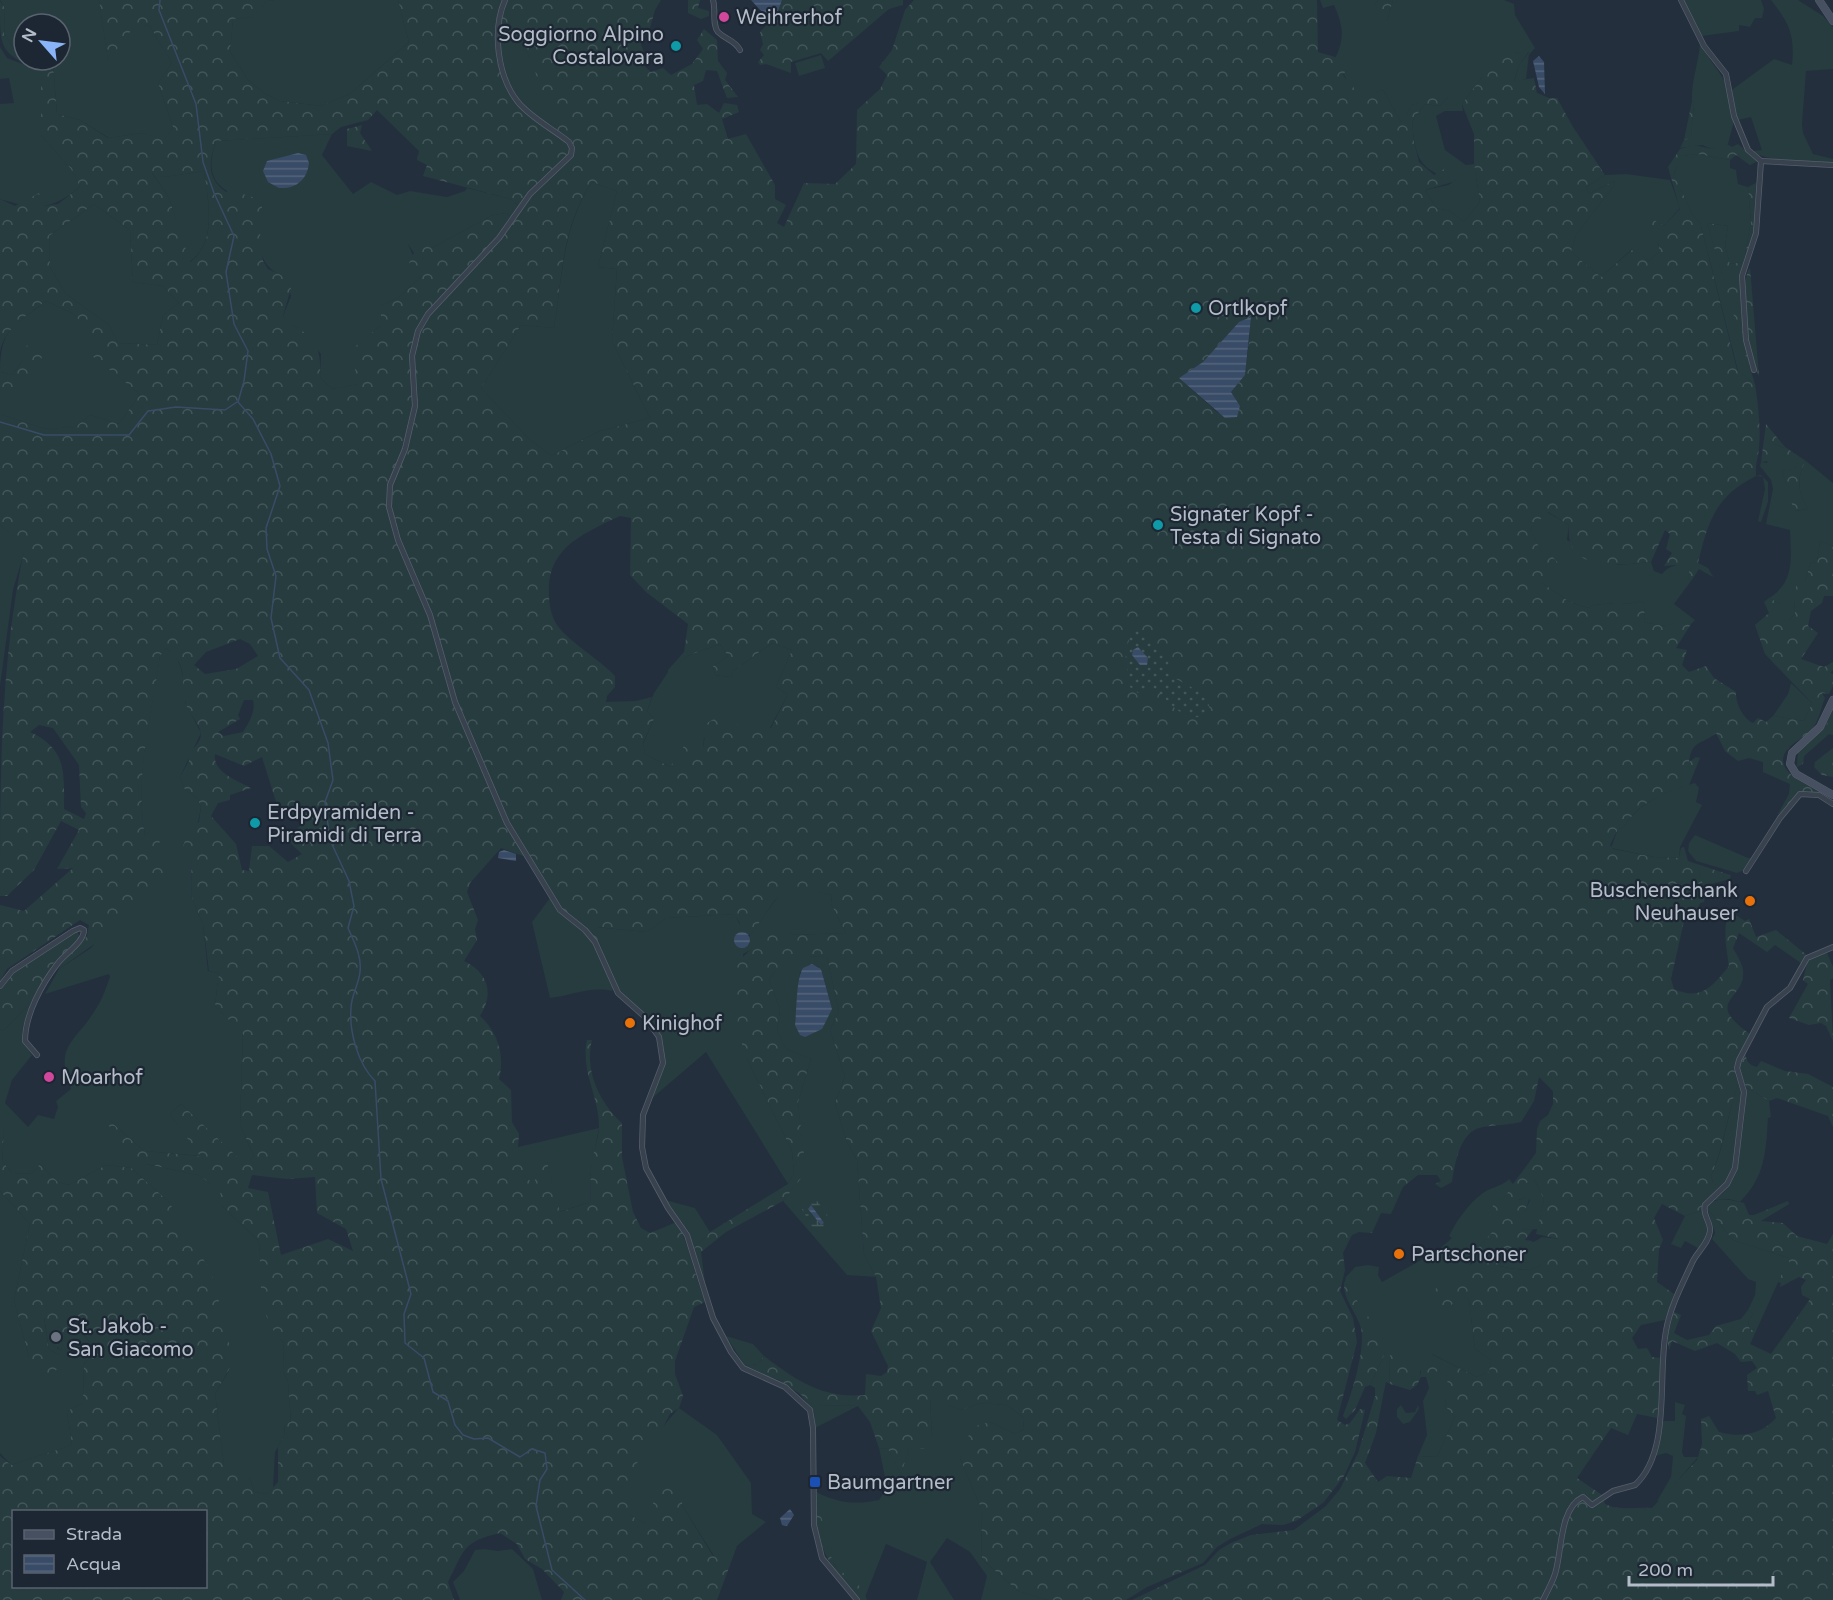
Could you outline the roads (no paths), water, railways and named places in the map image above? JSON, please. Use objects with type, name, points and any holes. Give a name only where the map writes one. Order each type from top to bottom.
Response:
[{"type":"main road","points":[[1819,0],[1833,21]]},
{"type":"main road","points":[[1833,700],[1820,727],[1791,756],[1790,764],[1796,774],[1833,795]]},
{"type":"street","points":[[506,0],[499,18],[498,42],[510,90],[524,108],[569,142],[572,148],[571,154],[530,194],[499,238],[428,314],[417,331],[412,356],[415,405],[405,448],[390,485],[391,516],[430,615],[455,702],[507,823],[560,910],[585,930],[595,942],[618,993],[645,1017],[659,1037],[663,1063],[643,1115],[642,1147],[646,1168],[668,1208],[687,1235],[713,1318],[731,1352],[743,1368],[785,1387],[810,1410],[813,1428],[814,1525],[822,1558],[857,1600]]},
{"type":"street","points":[[713,0],[716,9],[715,26],[718,32],[737,44],[740,50]]},
{"type":"street","points":[[1681,0],[1704,46],[1728,78],[1734,116],[1748,150],[1761,161],[1833,165]]},
{"type":"street","points":[[1754,370],[1746,340],[1742,276],[1756,233],[1761,161]]},
{"type":"street","points":[[1746,872],[1780,818],[1800,794],[1819,795],[1833,804]]},
{"type":"street","points":[[0,986],[12,971],[39,952],[73,931],[80,928],[84,930],[80,940],[51,973],[25,1028],[25,1041],[37,1055]]},
{"type":"street","points":[[1543,1600],[1555,1576],[1557,1552],[1572,1505],[1582,1497],[1592,1504],[1613,1491],[1635,1485],[1653,1456],[1658,1441],[1666,1327],[1676,1296],[1697,1252],[1709,1237],[1705,1205],[1727,1184],[1735,1168],[1744,1092],[1737,1068],[1739,1060],[1767,1007],[1790,988],[1807,958],[1833,947]]},
{"type":"water","points":[[751,0],[782,0],[777,14],[773,16],[762,12]]},
{"type":"water","points":[[1539,56],[1544,62],[1545,94],[1539,87],[1533,61]]},
{"type":"water","points":[[298,153],[306,155],[309,163],[306,174],[300,182],[291,187],[279,188],[268,182],[263,171],[267,161]]},
{"type":"water","points":[[1251,317],[1245,375],[1231,392],[1240,406],[1237,417],[1225,418],[1179,378],[1203,362],[1239,322]]},
{"type":"water","points":[[1138,647],[1148,658],[1147,665],[1140,665],[1132,655],[1133,650]]},
{"type":"water","points":[[504,850],[516,854],[516,861],[498,858],[499,852]]},
{"type":"water","points":[[742,932],[748,934],[750,940],[748,946],[742,948],[736,946],[734,940],[736,934]]},
{"type":"water","points":[[812,964],[821,969],[832,1009],[822,1029],[805,1037],[800,1035],[795,1025],[797,995],[803,968]]},
{"type":"water","points":[[811,1205],[824,1223],[821,1225],[808,1209]]},
{"type":"water","points":[[790,1509],[794,1515],[787,1526],[782,1525],[780,1518]]},
{"type":"waterway","points":[[160,0],[159,10],[196,104],[203,162],[214,193],[234,236],[226,272],[234,324],[248,351],[244,381],[238,402],[253,419],[271,454],[280,486],[266,528],[267,549],[276,576],[271,618],[280,658],[309,690],[328,743],[333,780],[325,802],[330,840],[349,881],[354,906],[348,928],[360,960],[359,976],[351,1004],[353,1037],[359,1057],[375,1081],[381,1179],[411,1294],[404,1314],[405,1343],[424,1358],[433,1392],[448,1401],[455,1425],[463,1435],[474,1439],[488,1438],[520,1457],[532,1449],[545,1453],[547,1469],[540,1480],[536,1506],[552,1570],[585,1600]]},
{"type":"waterway","points":[[0,422],[44,435],[129,435],[148,411],[176,407],[225,410],[237,402]]},
{"type":"place","name":"Weihrerhof","points":[[724,17]]},
{"type":"place","name":"Soggiorno Alpino Costalovara","points":[[676,46]]},
{"type":"place","name":"Ortlkopf","points":[[1196,308]]},
{"type":"place","name":"Signater Kopf - Testa di Signato","points":[[1158,525]]},
{"type":"place","name":"Erdpyramiden - Piramidi di Terra","points":[[255,823]]},
{"type":"place","name":"Buschenschank Neuhauser","points":[[1750,901]]},
{"type":"place","name":"Kinighof","points":[[630,1023]]},
{"type":"place","name":"Moarhof","points":[[49,1077]]},
{"type":"place","name":"Partschoner","points":[[1399,1254]]},
{"type":"place","name":"St. Jakob - San Giacomo","points":[[56,1337]]},
{"type":"place","name":"Baumgartner","points":[[815,1482]]}]
